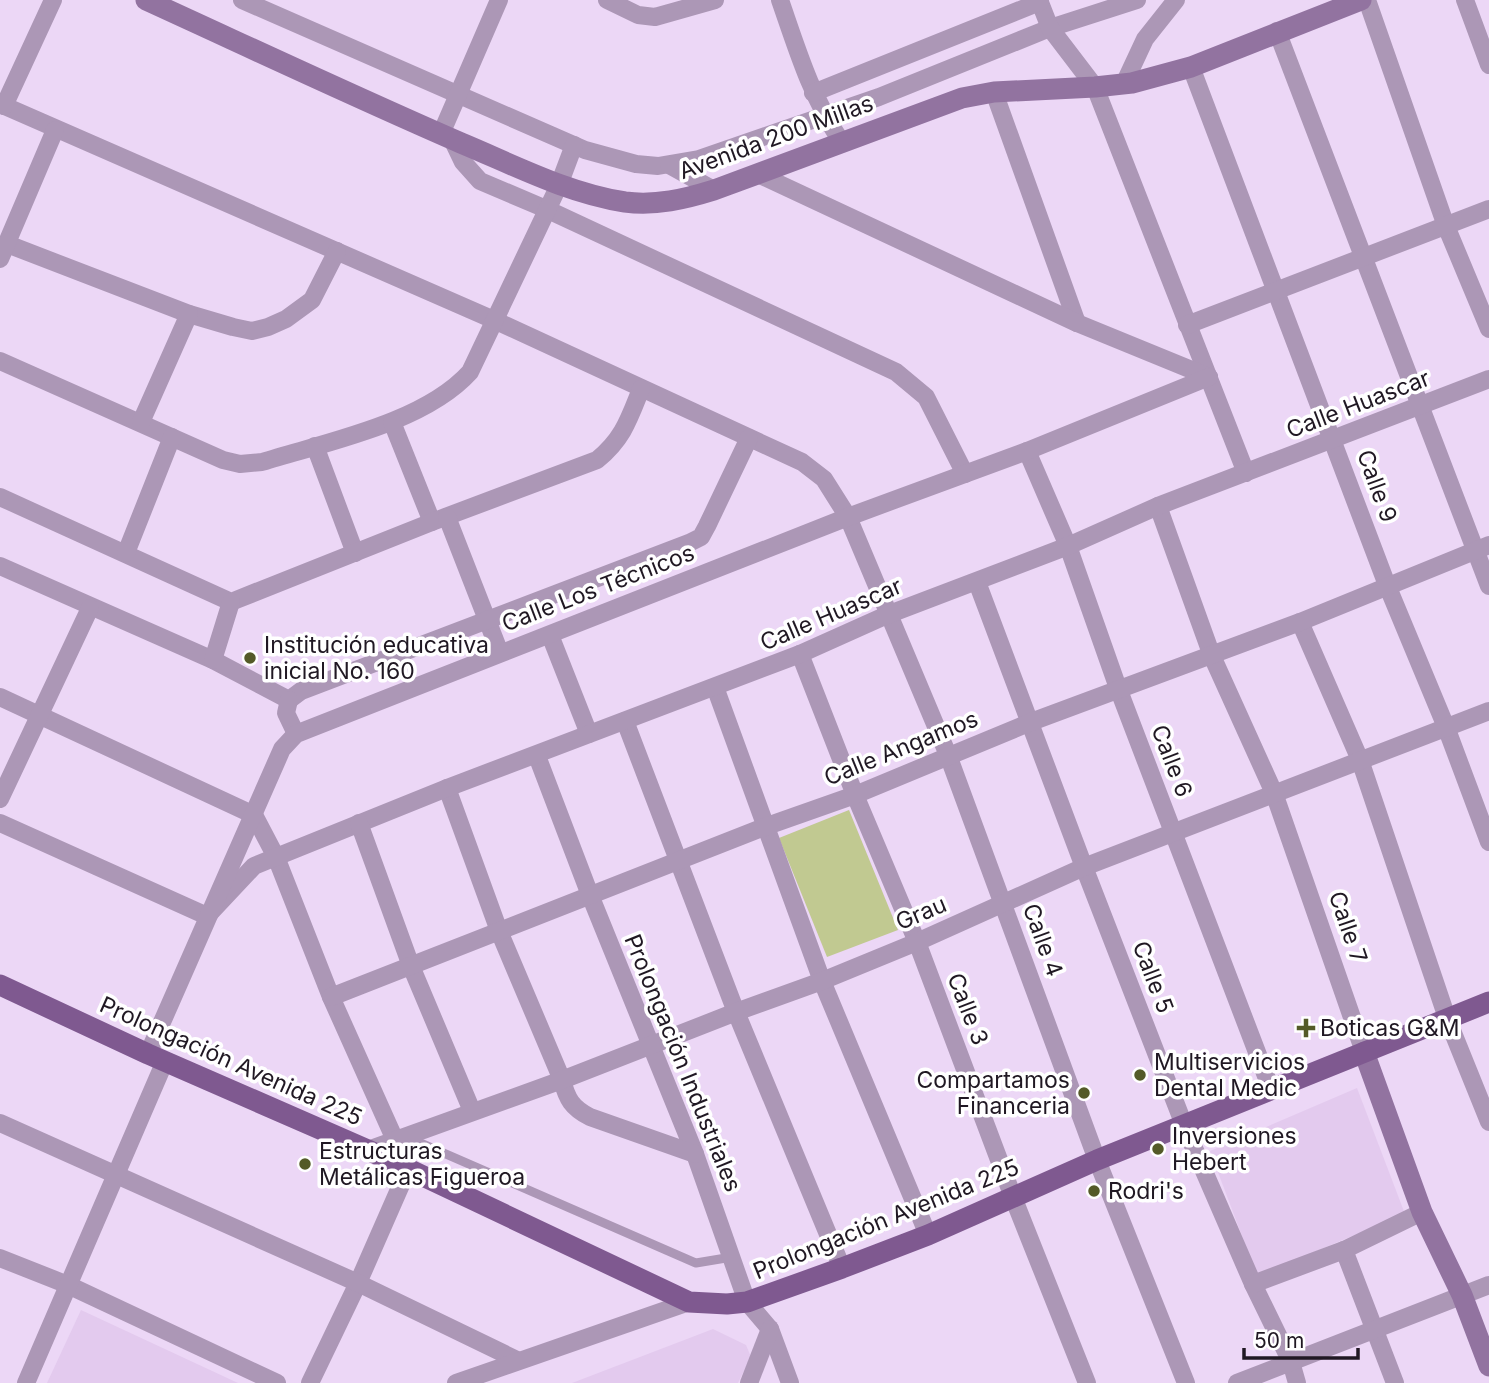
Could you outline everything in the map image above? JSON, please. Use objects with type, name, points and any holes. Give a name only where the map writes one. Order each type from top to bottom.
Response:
[{"type":"main road","name":"Avenida 200 Millas","points":[[146,0],[559,185],[596,196],[653,203],[682,199],[714,190],[962,98],[994,92],[1124,84],[1191,66],[1361,0]]},
{"type":"main road","name":"Prolongación Avenida 225","points":[[0,985],[368,1150],[689,1302],[747,1302],[842,1268],[928,1235],[1097,1160],[1489,1002]]},
{"type":"main road","name":"Calle 7","points":[[1364,1052],[1422,1212],[1462,1295],[1489,1366]]},
{"type":"street","points":[[2,105],[53,0]]},
{"type":"street","points":[[242,0],[574,145],[636,164],[669,165],[699,159],[879,97],[1050,28],[1137,0]]},
{"type":"street","points":[[499,0],[458,95],[447,137],[463,162],[480,181],[896,372],[926,397],[965,474]]},
{"type":"street","points":[[607,0],[638,15],[655,17],[715,0]]},
{"type":"street","points":[[780,0],[813,93],[842,143]]},
{"type":"street","points":[[1124,84],[1145,39],[1176,0]]},
{"type":"street","points":[[1367,0],[1446,226],[1489,329]]},
{"type":"street","points":[[1465,0],[1489,65]]},
{"type":"street","points":[[813,93],[1039,1],[1050,28],[1095,87],[1246,473]]},
{"type":"street","points":[[1277,32],[1421,405],[1482,548],[1489,586]]},
{"type":"street","name":"Calle 9","points":[[1191,66],[1387,585],[1446,727],[1489,842]]},
{"type":"street","points":[[994,92],[1077,323]]},
{"type":"street","name":"Calle 4","points":[[2,105],[494,320],[802,462],[824,478],[848,517],[948,755],[1097,1160],[1186,1383]]},
{"type":"street","points":[[55,130],[3,251],[189,314],[252,331],[268,327],[301,310],[312,300],[337,251]]},
{"type":"street","points":[[0,361],[223,460],[240,464],[262,462],[392,422],[446,393],[470,372],[559,185],[574,145]]},
{"type":"street","points":[[669,165],[714,190]]},
{"type":"street","points":[[758,174],[1077,323],[1209,377]]},
{"type":"street","points":[[1188,325],[1489,209]]},
{"type":"street","points":[[141,422],[189,314]]},
{"type":"street","name":"Calle Los Técnicos","points":[[296,734],[848,517],[1027,451],[1209,377]]},
{"type":"street","name":"Calle Huascar","points":[[207,916],[254,866],[447,788],[800,654],[887,615],[1068,546],[1158,506],[1489,379]]},
{"type":"street","points":[[0,497],[231,602],[439,519],[597,460],[612,448],[622,435],[641,389]]},
{"type":"street","points":[[392,422],[487,620],[500,653]]},
{"type":"street","points":[[126,553],[172,437]]},
{"type":"street","points":[[26,1383],[116,1175],[207,916],[282,749],[296,734],[286,713],[289,700],[301,691],[689,544],[701,537],[749,438]]},
{"type":"street","points":[[314,446],[355,553]]},
{"type":"street","name":"Calle 6","points":[[1027,451],[1068,546],[1118,688],[1271,1089]]},
{"type":"street","name":"Calle 7","points":[[1158,506],[1212,656],[1274,793],[1364,1052]]},
{"type":"street","name":"Calle Angamos","points":[[331,997],[767,826],[855,795],[1118,688],[1300,622],[1482,548]]},
{"type":"street","points":[[0,566],[213,660],[289,700]]},
{"type":"street","name":"Calle 5","points":[[977,582],[1184,1125],[1253,1284],[1291,1362],[1297,1383]]},
{"type":"street","points":[[213,660],[231,602]]},
{"type":"street","points":[[0,799],[90,608]]},
{"type":"street","points":[[1300,622],[1360,760],[1447,1018],[1489,1122]]},
{"type":"street","points":[[550,635],[589,734]]},
{"type":"street","name":"Calle 3","points":[[800,654],[855,795],[917,942],[1013,1197],[1087,1383]]},
{"type":"street","points":[[715,687],[822,981],[928,1235]]},
{"type":"street","points":[[0,697],[254,815],[276,857],[331,997],[399,1138],[408,1169],[310,1383]]},
{"type":"street","name":"Grau","points":[[368,1150],[822,981],[917,942],[1084,867],[1489,710]]},
{"type":"street","points":[[625,721],[736,1012],[842,1268]]},
{"type":"street","name":"Prolongación Industriales","points":[[537,756],[695,1154],[747,1302],[770,1329],[790,1383]]},
{"type":"street","points":[[447,788],[499,931],[562,1080],[566,1097],[575,1110],[695,1154]]},
{"type":"street","points":[[0,823],[207,916]]},
{"type":"street","points":[[359,823],[411,966],[472,1111]]},
{"type":"street","points":[[0,1122],[358,1283],[517,1360]]},
{"type":"street","points":[[1253,1284],[1344,1250],[1422,1212]]},
{"type":"street","points":[[1344,1250],[1395,1383]]},
{"type":"street","points":[[0,1258],[68,1286],[277,1383]]},
{"type":"street","points":[[1237,1383],[1489,1285]]},
{"type":"street","points":[[456,1383],[689,1302]]},
{"type":"street","points":[[749,1383],[770,1329]]},
{"type":"lane","points":[[399,1138],[696,1263],[732,1257]]},
{"type":"shaded area","points":[[1357,1088],[1405,1214],[1257,1276],[1210,1151]]},
{"type":"shaded area","points":[[81,1310],[238,1383],[47,1383]]},
{"type":"shaded area","points":[[713,1329],[746,1345],[751,1357],[738,1383],[572,1383]]},
{"type":"green space","points":[[849,810],[898,930],[827,957],[779,838]]},
{"type":"place","name":"Institución educativa inicial No. 160","points":[[250,658]]},
{"type":"place","name":"Boticas G&M","points":[[1306,1028]]},
{"type":"place","name":"Multiservicios Dental Medic","points":[[1140,1075]]},
{"type":"place","name":"Compartamos Financeria","points":[[1084,1093]]},
{"type":"place","name":"Inversiones Hebert","points":[[1158,1149]]},
{"type":"place","name":"Estructuras Metálicas Figueroa","points":[[305,1164]]},
{"type":"place","name":"Rodri's","points":[[1094,1191]]}]
